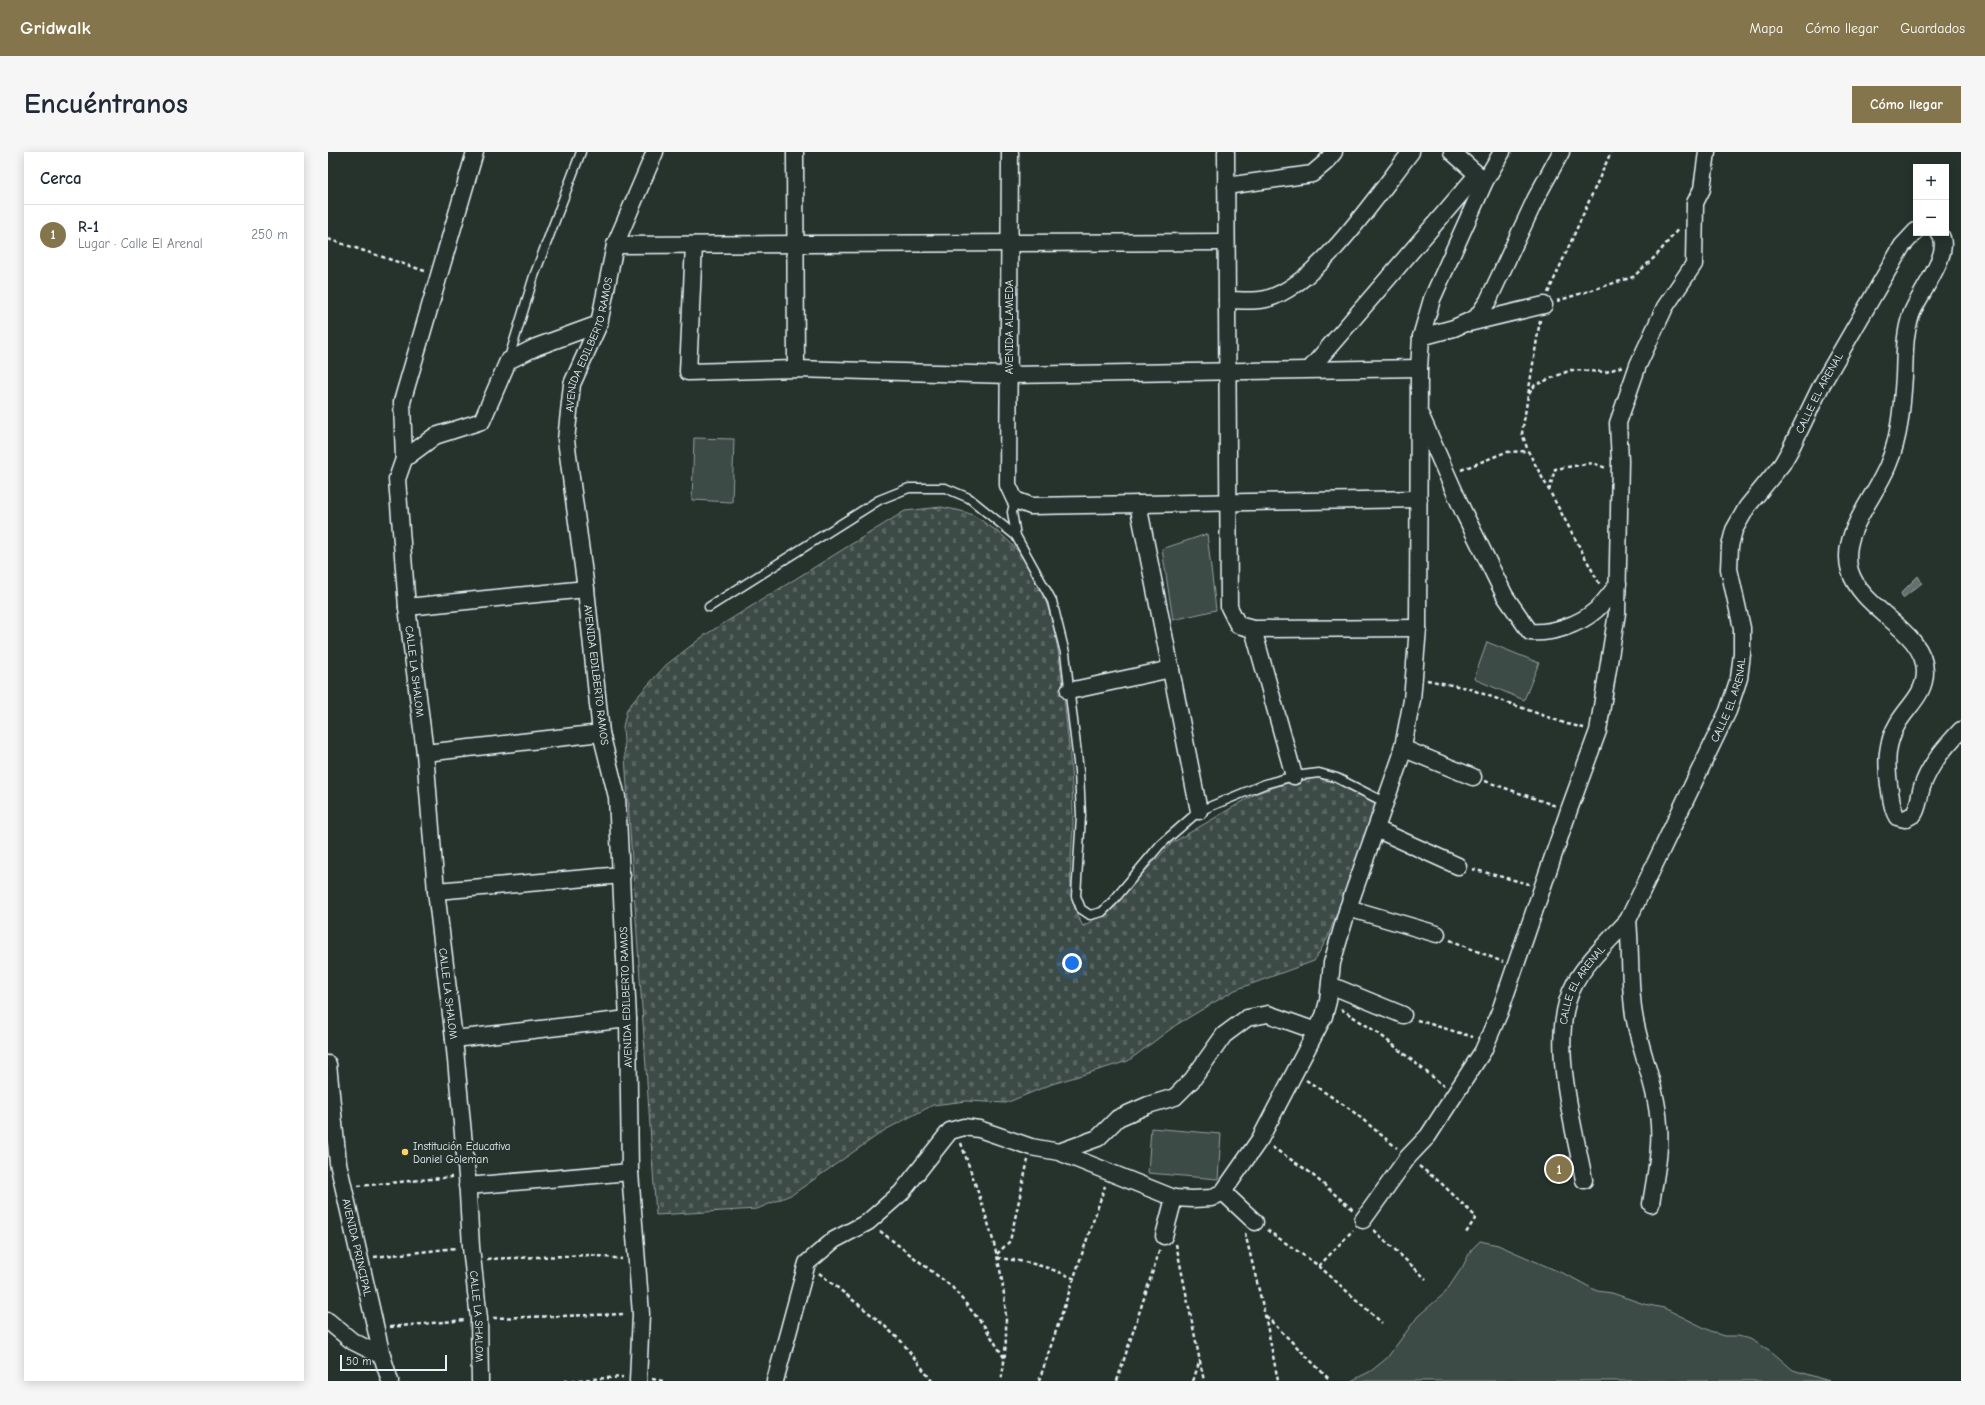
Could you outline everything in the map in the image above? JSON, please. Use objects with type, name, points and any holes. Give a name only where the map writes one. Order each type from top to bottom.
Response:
[{"type":"street","points":[[404,459],[402,402],[474,152]]},
{"type":"street","name":"AVENIDA EDILBERTO RAMOS","points":[[638,1379],[641,1314],[630,1172],[628,1020],[622,875],[616,796],[601,733],[586,589],[566,440],[572,384],[599,324],[615,245],[655,152]]},
{"type":"street","points":[[795,152],[796,368]]},
{"type":"street","name":"AVENIDA ALAMEDA","points":[[1010,152],[1008,485],[1015,500]]},
{"type":"street","points":[[1226,152],[1229,607],[1238,625],[1253,629],[1418,628]]},
{"type":"street","points":[[1226,186],[1312,174],[1325,163],[1334,152]]},
{"type":"street","points":[[1227,300],[1265,300],[1287,291],[1301,280],[1328,256],[1411,152]]},
{"type":"street","points":[[1452,152],[1481,178]]},
{"type":"street","points":[[1310,369],[1481,178],[1502,152]]},
{"type":"street","points":[[1463,324],[1476,318],[1488,301],[1536,198],[1561,152]]},
{"type":"street","points":[[1363,1220],[1408,1157],[1428,1136],[1483,1051],[1500,1011],[1568,810],[1598,731],[1617,613],[1620,472],[1618,423],[1640,359],[1665,307],[1694,264],[1695,203],[1702,189],[1707,152]]},
{"type":"street","points":[[775,1381],[807,1263],[834,1240],[868,1222],[901,1193],[942,1140],[950,1132],[956,1129],[964,1127],[979,1129],[1031,1147],[1059,1152],[1110,1171],[1174,1198],[1193,1199],[1211,1198],[1223,1192],[1260,1139],[1324,1016],[1328,1001],[1332,963],[1348,908],[1386,803],[1402,748],[1412,700],[1418,628],[1419,368],[1421,337],[1432,298],[1481,178]]},
{"type":"street","name":"CALLE EL ARENAL","points":[[1584,1180],[1562,1061],[1562,1028],[1575,984],[1604,944],[1628,920],[1728,710],[1739,678],[1742,654],[1742,628],[1729,569],[1730,546],[1734,530],[1747,507],[1782,464],[1821,386],[1898,252],[1909,236],[1913,233]]},
{"type":"street","points":[[1940,236],[1943,242],[1940,258],[1912,312],[1907,326],[1900,425],[1894,448],[1888,464],[1852,534],[1847,548],[1847,559],[1855,584],[1869,601],[1913,642],[1920,651],[1924,662],[1924,683],[1920,694],[1898,723],[1887,752],[1887,774],[1893,806],[1897,817],[1905,819],[1914,814],[1922,787],[1931,767],[1942,751],[1961,730]]},
{"type":"street","points":[[615,245],[1226,242]]},
{"type":"street","points":[[694,245],[688,372],[796,368],[1009,375],[1419,368]]},
{"type":"street","points":[[1421,337],[1463,324],[1544,305]]},
{"type":"street","points":[[404,459],[435,436],[482,421],[508,360],[536,347],[599,324]]},
{"type":"street","points":[[1419,411],[1447,475],[1505,596],[1530,632],[1542,634],[1576,623],[1596,610],[1618,584]]},
{"type":"street","name":"CALLE LA SHALOM","points":[[404,459],[397,479],[407,607],[425,753],[436,891],[454,1039],[467,1181],[471,1253],[479,1319],[480,1381]]},
{"type":"street","points":[[1015,500],[1031,506],[1419,499]]},
{"type":"street","points":[[1138,504],[1199,811]]},
{"type":"street","points":[[407,607],[586,589]]},
{"type":"street","points":[[1253,629],[1294,776]]},
{"type":"street","points":[[1069,691],[1171,669]]},
{"type":"street","points":[[425,753],[601,733]]},
{"type":"street","points":[[1402,748],[1473,777]]},
{"type":"street","points":[[1376,828],[1458,866]]},
{"type":"street","points":[[436,891],[622,875]]},
{"type":"street","points":[[1348,908],[1437,934]]},
{"type":"street","points":[[1628,920],[1631,951],[1629,973],[1634,1017],[1655,1096],[1659,1123],[1660,1144],[1651,1204]]},
{"type":"street","points":[[1330,985],[1403,1015]]},
{"type":"street","points":[[1059,1152],[1098,1138],[1118,1118],[1148,1105],[1175,1097],[1192,1080],[1224,1035],[1247,1018],[1268,1014],[1316,1031]]},
{"type":"street","points":[[454,1039],[628,1020]]},
{"type":"street","name":"AVENIDA PRINCIPAL","points":[[328,1064],[338,1163],[375,1328],[390,1381]]},
{"type":"street","points":[[467,1181],[630,1172]]},
{"type":"street","points":[[1223,1192],[1255,1222]]},
{"type":"street","points":[[1164,1236],[1174,1198]]},
{"type":"street","points":[[328,1321],[352,1341],[382,1356]]},
{"type":"lane","points":[[508,360],[534,276],[580,152]]},
{"type":"lane","points":[[709,607],[879,500],[909,488],[945,488],[969,498],[1016,536]]},
{"type":"lane","points":[[1015,500],[1012,512],[1016,536],[1052,601],[1065,653],[1080,778],[1081,816],[1076,896],[1081,909],[1090,915],[1102,912],[1160,845],[1199,811],[1265,784],[1294,776],[1319,773],[1337,778],[1386,803]]},
{"type":"path","points":[[1607,598],[1528,451],[1522,434],[1544,305],[1554,277],[1611,152]]},
{"type":"path","points":[[1544,305],[1633,277],[1656,256],[1674,235],[1695,203]]},
{"type":"path","points":[[328,239],[439,275]]},
{"type":"path","points":[[1528,394],[1535,385],[1571,370],[1606,372],[1640,359]]},
{"type":"path","points":[[1447,475],[1506,452],[1528,451]]},
{"type":"path","points":[[1549,491],[1555,469],[1593,463],[1620,472]]},
{"type":"path","points":[[1414,678],[1467,688],[1567,724],[1598,731]]},
{"type":"path","points":[[1473,777],[1568,810]]},
{"type":"path","points":[[1458,866],[1542,887]]},
{"type":"path","points":[[1437,934],[1514,966]]},
{"type":"path","points":[[1328,1001],[1378,1033],[1455,1094]]},
{"type":"path","points":[[1403,1015],[1487,1041]]},
{"type":"path","points":[[1294,1072],[1350,1109],[1441,1183],[1476,1217],[1466,1232]]},
{"type":"path","points":[[956,1129],[996,1248],[1003,1280],[1007,1328],[1005,1359],[1001,1381]]},
{"type":"path","points":[[1260,1139],[1308,1171],[1426,1279]]},
{"type":"path","points":[[997,1256],[1010,1241],[1031,1147]]},
{"type":"path","points":[[1039,1381],[1075,1279],[1110,1171]]},
{"type":"path","points":[[343,1188],[467,1181]]},
{"type":"path","points":[[1319,1266],[1363,1220]]},
{"type":"path","points":[[868,1222],[952,1287],[985,1327],[1005,1359]]},
{"type":"path","points":[[1278,1381],[1265,1315],[1245,1230],[1255,1222],[1319,1266],[1382,1323]]},
{"type":"path","points":[[1117,1381],[1164,1236],[1175,1241],[1204,1381]]},
{"type":"path","points":[[359,1258],[471,1253],[591,1255],[636,1260]]},
{"type":"path","points":[[997,1256],[1028,1261],[1058,1271],[1075,1279]]},
{"type":"path","points":[[807,1263],[878,1320],[902,1342],[932,1381]]},
{"type":"path","points":[[375,1328],[479,1319],[641,1314]]},
{"type":"path","points":[[1265,1315],[1329,1379]]},
{"type":"path","points":[[1193,1381],[1200,1360]]},
{"type":"path","points":[[565,1381],[638,1379],[663,1381]]},
{"type":"green space","points":[[694,438],[734,439],[732,502],[692,500]]},
{"type":"green space","points":[[941,507],[975,516],[1011,543],[1027,563],[1039,584],[1048,608],[1055,632],[1063,683],[1070,764],[1073,820],[1070,874],[1071,888],[1077,914],[1083,926],[1104,914],[1172,843],[1257,793],[1297,780],[1318,778],[1337,782],[1379,804],[1327,939],[1314,961],[1235,990],[1176,1025],[1128,1061],[1052,1084],[1006,1103],[966,1101],[933,1105],[885,1130],[793,1194],[757,1209],[656,1215],[623,727],[627,709],[666,665],[705,635],[905,511]]},
{"type":"green space","points":[[1207,534],[1216,610],[1173,620],[1162,549]]},
{"type":"green space","points":[[1487,642],[1539,663],[1524,700],[1474,679]]},
{"type":"green space","points":[[1151,1128],[1221,1134],[1218,1179],[1148,1173]]},
{"type":"green space","points":[[1480,1241],[1498,1245],[1571,1277],[1597,1291],[1612,1293],[1644,1304],[1664,1308],[1724,1336],[1738,1336],[1750,1339],[1771,1351],[1793,1370],[1829,1381],[1351,1381],[1371,1371],[1387,1358],[1418,1316],[1445,1293],[1463,1266],[1471,1250]]},
{"type":"shaded area","points":[[1918,576],[1922,583],[1903,598],[1901,593]]},
{"type":"building","points":[[1559,1160],[1565,1162],[1567,1168],[1565,1174],[1559,1176],[1553,1174],[1551,1168],[1553,1162]]},
{"type":"place","name":"Institución Educativa Daniel Goleman","points":[[405,1152]]},
{"type":"place","name":"R-1","points":[[1559,1169]]}]
